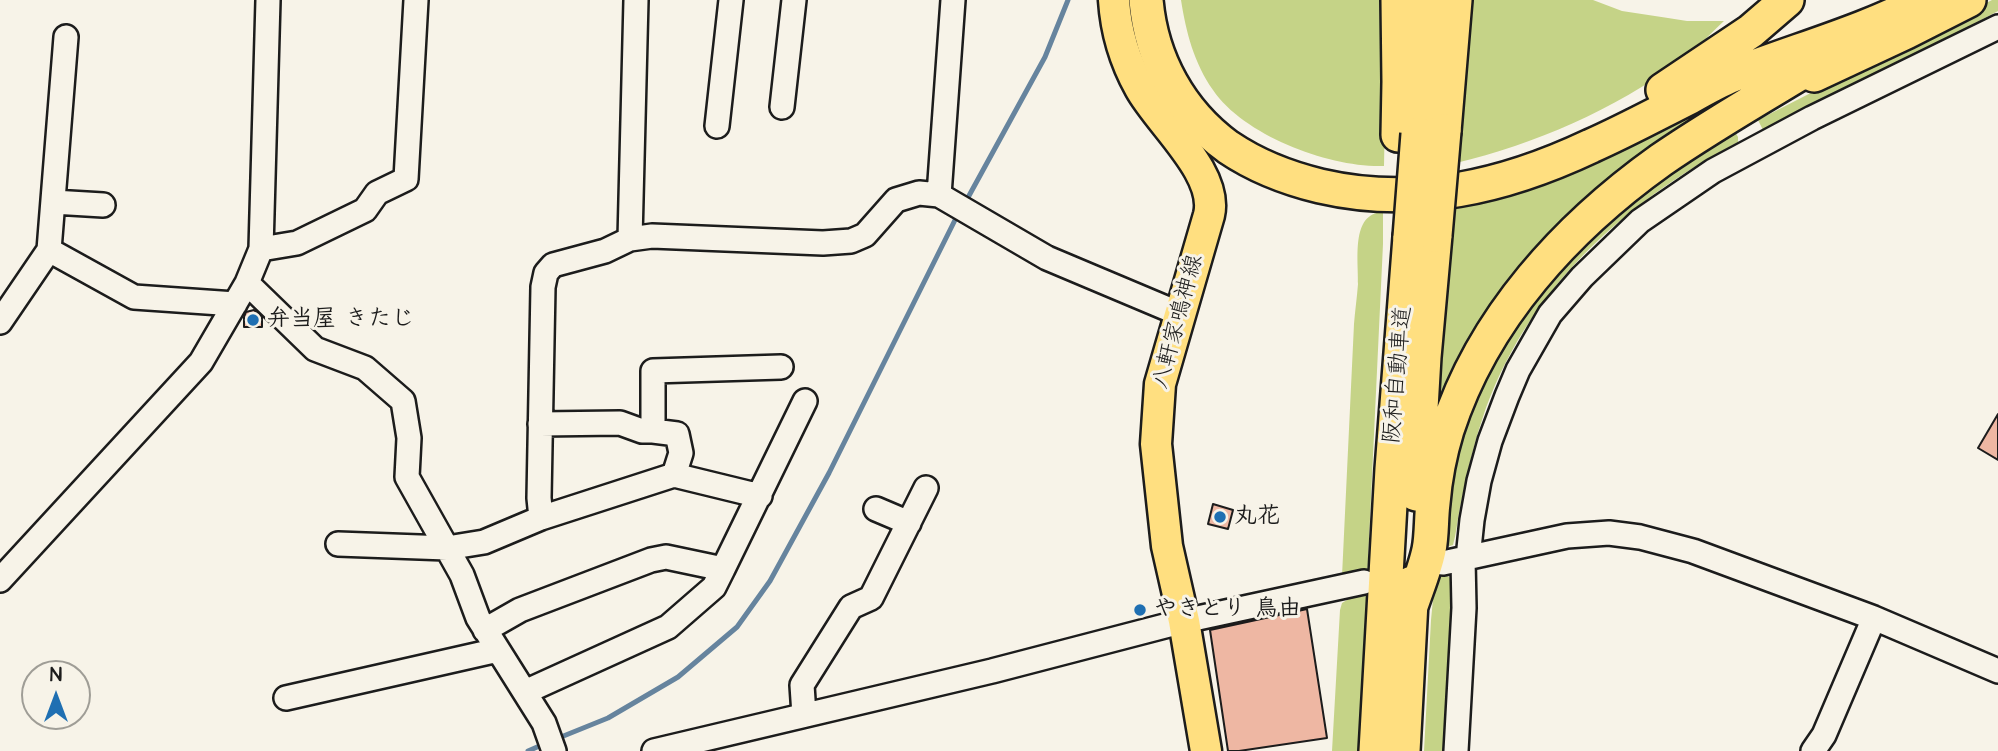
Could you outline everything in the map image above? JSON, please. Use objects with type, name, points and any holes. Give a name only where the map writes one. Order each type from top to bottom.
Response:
[{"type":"highway","points":[[1146,0],[1153,43],[1160,61],[1181,101],[1207,130],[1238,154],[1272,171],[1311,184],[1398,196],[1457,190],[1498,181],[1546,165],[1591,147],[1731,76],[1902,5]]},
{"type":"highway","points":[[1167,0],[1171,35],[1184,68],[1198,90],[1221,116],[1254,139],[1294,157],[1335,169],[1379,176],[1421,176],[1460,171],[1503,161],[1554,144],[1624,111],[1670,85],[1751,31],[1807,0]]},
{"type":"highway","points":[[1398,0],[1399,82],[1420,133],[1413,236]]},
{"type":"highway","name":"阪和自動車道","points":[[1376,751],[1391,469],[1413,236],[1429,0]]},
{"type":"highway","name":"阪和自動車道","points":[[1420,133],[1455,0]]},
{"type":"highway","points":[[1751,31],[1787,0]]},
{"type":"highway","points":[[1713,127],[1969,0]]},
{"type":"highway","points":[[1411,606],[1429,550],[1433,499],[1447,431],[1464,387],[1490,337],[1530,282],[1589,219],[1645,173],[1902,5]]},
{"type":"highway","name":"阪和自動車道","points":[[1403,751],[1423,383],[1413,236]]},
{"type":"main road","name":"八軒家鳴神線","points":[[1114,0],[1119,34],[1131,70],[1149,103],[1188,153],[1210,195],[1210,208],[1160,384],[1156,444],[1167,546],[1184,621],[1206,751]]},
{"type":"street","points":[[0,580],[201,362],[247,283],[261,248],[268,0]]},
{"type":"street","points":[[261,248],[297,243],[308,238],[365,210],[377,193],[406,179],[416,0]]},
{"type":"street","points":[[630,239],[636,0]]},
{"type":"street","points":[[718,126],[731,0]]},
{"type":"street","points":[[782,107],[794,0]]},
{"type":"street","points":[[939,195],[953,0]]},
{"type":"street","points":[[1456,751],[1464,608],[1458,560],[1472,520],[1490,441],[1518,370],[1550,314],[1582,277],[1640,221],[1713,171],[1812,118],[1998,27]]},
{"type":"street","points":[[0,322],[49,250],[66,37]]},
{"type":"street","points":[[541,518],[540,424],[543,287],[546,273],[553,265],[605,251],[630,239],[652,236],[823,243],[851,241],[865,235],[896,201],[919,193],[939,195],[1047,258],[1180,314]]},
{"type":"street","points":[[53,202],[103,205]]},
{"type":"street","points":[[49,250],[134,297],[235,304]]},
{"type":"street","points":[[247,283],[315,349],[365,368],[403,401],[408,438],[407,477],[462,575],[478,618],[544,723],[554,751]]},
{"type":"street","points":[[653,431],[653,371],[781,367]]},
{"type":"street","points":[[525,692],[668,627],[714,587],[805,401]]},
{"type":"street","points":[[540,424],[620,423],[642,431],[677,434],[681,453],[674,475]]},
{"type":"street","points":[[338,544],[447,548],[484,542],[541,518],[674,475],[760,496]]},
{"type":"street","points":[[804,715],[802,685],[851,607],[871,597],[926,488]]},
{"type":"street","points":[[876,509],[909,523]]},
{"type":"street","points":[[1458,560],[1567,536],[1596,533],[1622,534],[1658,541],[1693,551],[1874,618],[1998,671]]},
{"type":"street","points":[[485,630],[520,610],[651,560],[666,557],[723,569]]},
{"type":"street","points":[[653,751],[992,671],[1184,621],[1364,582]]},
{"type":"street","points":[[1813,751],[1824,735],[1874,618]]},
{"type":"street","points":[[286,698],[498,650]]},
{"type":"green space","points":[[1181,0],[1387,0],[1384,166],[1363,165],[1315,155],[1290,146],[1245,122],[1227,107],[1201,69],[1188,35]]},
{"type":"green space","points":[[1469,0],[1593,0],[1622,11],[1687,21],[1724,21],[1680,61],[1655,79],[1601,110],[1515,146],[1456,163]]},
{"type":"green space","points":[[1992,0],[1998,0],[1998,11],[1763,130],[1758,120]]},
{"type":"green space","points":[[1759,81],[1579,216],[1432,448],[1453,200],[1586,159]]},
{"type":"green space","points":[[1733,128],[1738,142],[1695,166],[1655,194],[1617,223],[1582,256],[1551,292],[1523,331],[1500,374],[1475,443],[1453,545],[1443,548],[1441,575],[1456,581],[1447,751],[1424,751],[1431,620],[1443,495],[1477,375],[1581,237]]},
{"type":"green space","points":[[1383,212],[1359,751],[1332,751],[1340,610],[1342,603],[1362,591],[1342,576],[1358,240],[1365,221],[1372,214]]},
{"type":"building","name":"弁当屋 きたじ","points":[[254,310],[262,317],[262,327],[244,327],[246,312]]},
{"type":"building","points":[[1998,414],[1998,460],[1978,448]]},
{"type":"building","name":"丸花","points":[[1213,504],[1233,510],[1228,529],[1208,524]]},
{"type":"building","points":[[1307,609],[1327,738],[1228,751],[1210,630]]},
{"type":"waterway","points":[[965,203],[1045,57],[1068,0]]},
{"type":"waterway","points":[[556,739],[608,718],[678,677],[737,627],[770,581],[829,473],[958,214]]},
{"type":"waterway","points":[[528,751],[544,744]]},
{"type":"place","name":"弁当屋 きたじ","points":[[253,320]]},
{"type":"place","name":"丸花","points":[[1220,517]]},
{"type":"place","name":"やきとり 鳥由","points":[[1140,610]]}]
